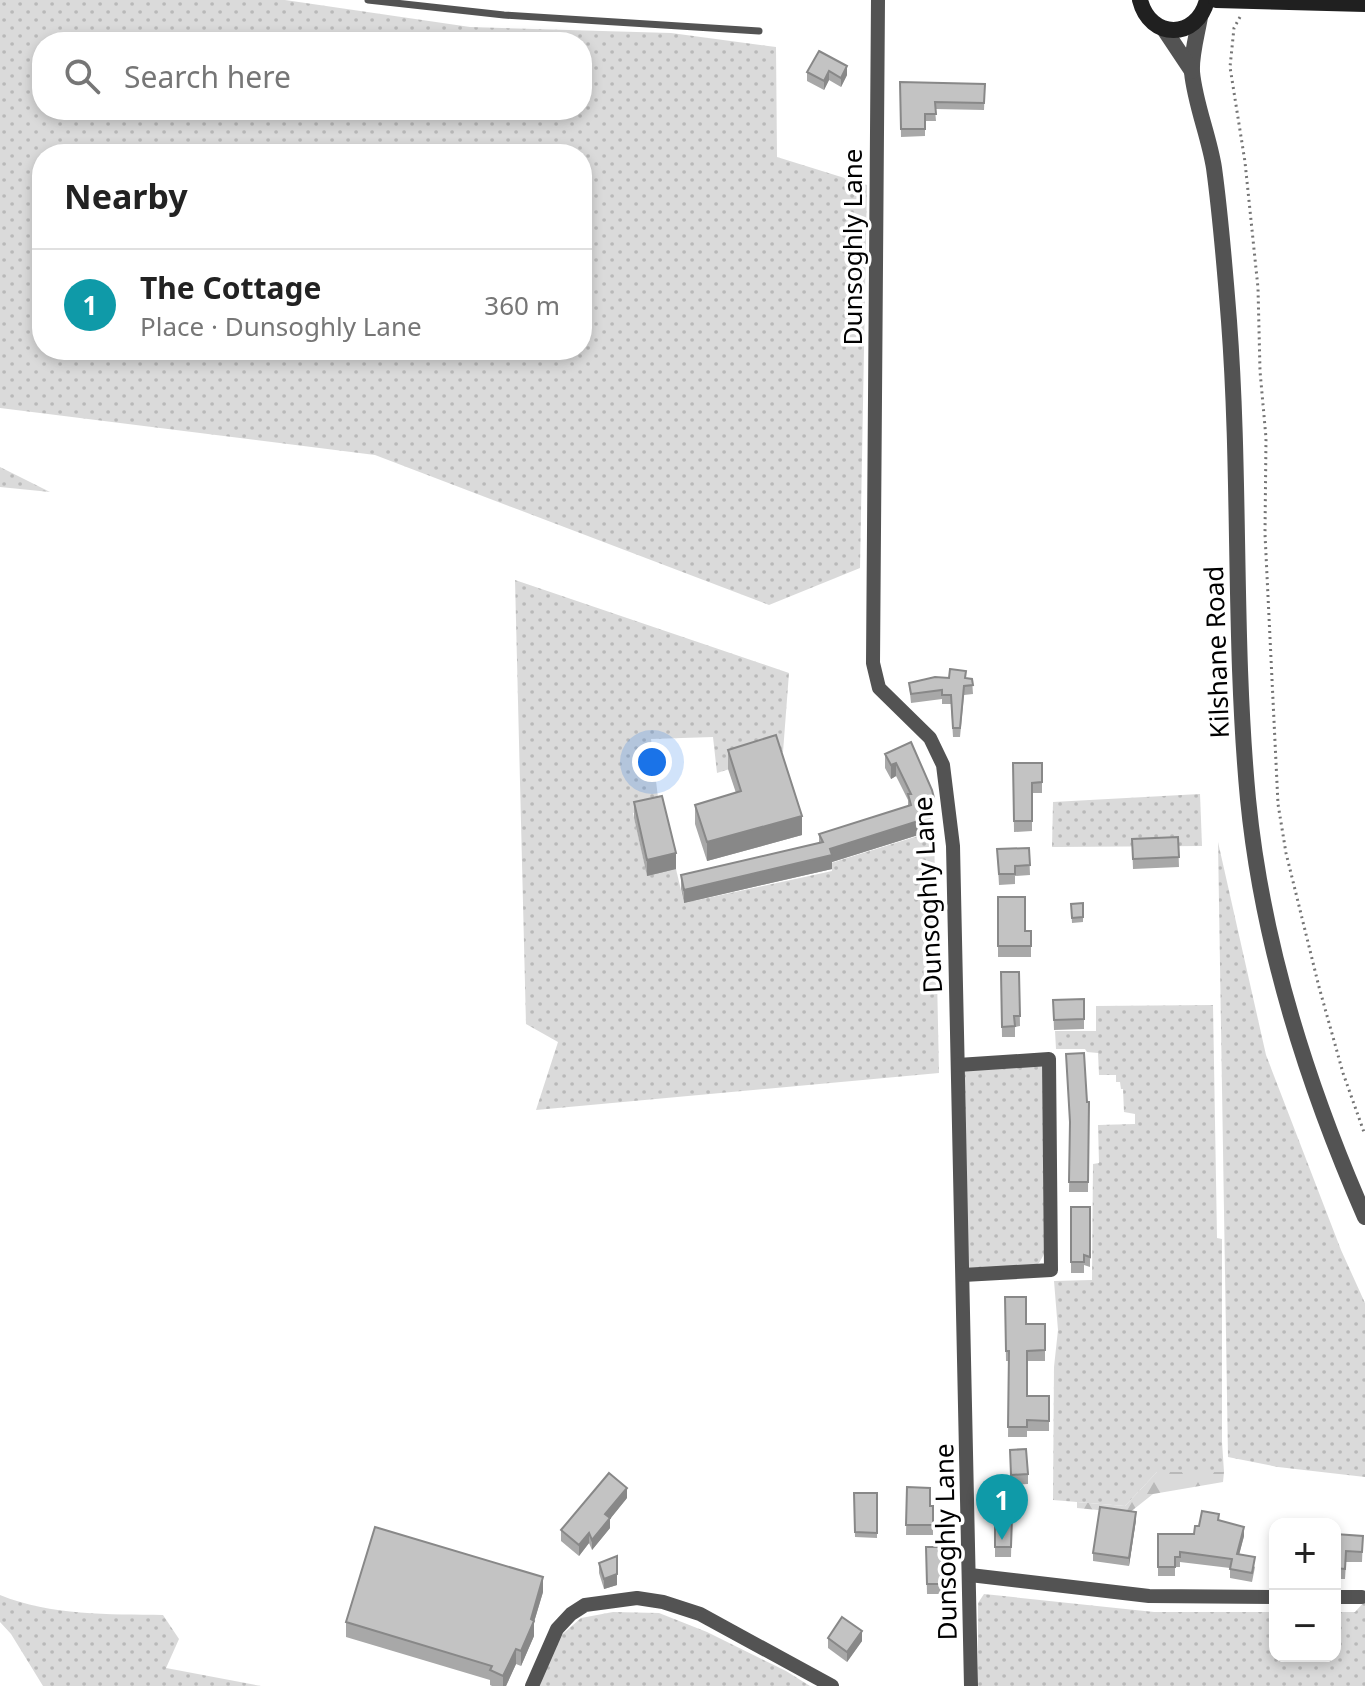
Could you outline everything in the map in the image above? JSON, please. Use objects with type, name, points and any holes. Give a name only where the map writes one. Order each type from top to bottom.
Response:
[{"type":"main road","points":[[1140,0],[1148,18],[1164,29],[1184,28],[1200,17],[1207,0]]},
{"type":"main road","points":[[1216,0],[1365,4]]},
{"type":"street","name":"Dunsoghly Lane","points":[[878,0],[873,663],[879,688],[930,738],[943,765],[953,846],[971,1686]]},
{"type":"street","name":"Kilshane Road","points":[[1200,17],[1192,71],[1213,165],[1225,261],[1231,348],[1242,720],[1249,803],[1269,926],[1287,1001],[1313,1087],[1365,1217]]},
{"type":"street","name":"Kilshane Road","points":[[1164,29],[1192,71]]},
{"type":"street","points":[[958,1065],[1049,1059],[1051,1270],[963,1275]]},
{"type":"street","points":[[970,1575],[1149,1596],[1269,1597]]},
{"type":"street","points":[[1341,1597],[1362,1597]]},
{"type":"street","points":[[532,1686],[557,1629],[571,1614],[585,1605],[637,1598],[663,1602],[700,1614],[832,1686]]},
{"type":"lane","points":[[368,0],[504,15],[759,31]]},
{"type":"path","points":[[1263,2],[1243,11],[1234,28],[1230,67],[1245,162],[1258,288],[1260,371],[1266,438],[1265,534],[1278,804],[1286,853],[1315,973],[1343,1073],[1365,1135]]},
{"type":"green space","points":[[0,0],[285,0],[470,27],[671,33],[776,47],[777,157],[867,185],[860,568],[769,605],[375,455],[0,408]]},
{"type":"green space","points":[[0,467],[50,492],[0,487]]},
{"type":"green space","points":[[515,580],[789,673],[783,752],[717,773],[713,737],[651,739],[659,806],[633,813],[647,875],[676,869],[684,903],[832,871],[831,863],[934,831],[939,1073],[536,1110],[558,1042],[526,1024]]},
{"type":"green space","points":[[1200,794],[1202,846],[1052,847],[1053,802]]},
{"type":"green space","points":[[1218,842],[1266,1055],[1341,1250],[1365,1303],[1365,1477],[1278,1467],[1228,1457]]},
{"type":"green space","points":[[1213,1005],[1217,1238],[1222,1239],[1224,1472],[1157,1472],[1125,1506],[1053,1500],[1054,1367],[1058,1330],[1054,1281],[1092,1280],[1093,1164],[1099,1163],[1098,1125],[1135,1124],[1135,1114],[1124,1112],[1123,1089],[1120,1082],[1116,1082],[1116,1075],[1099,1075],[1098,1053],[1085,1049],[1056,1049],[1055,1031],[1096,1031],[1096,1006]]},
{"type":"green space","points":[[1043,1065],[1047,1249],[1039,1263],[1030,1268],[967,1271],[964,1069]]},
{"type":"green space","points":[[1157,1472],[1224,1472],[1223,1482],[1153,1494],[1129,1513],[1077,1508],[1077,1502],[1125,1506]]},
{"type":"green space","points":[[984,1594],[1154,1612],[1269,1612],[1269,1662],[1341,1662],[1341,1612],[1355,1612],[1365,1601],[1365,1686],[978,1686],[978,1603]]},
{"type":"green space","points":[[0,1595],[60,1610],[163,1615],[179,1639],[166,1668],[261,1686],[43,1686],[11,1634],[0,1622]]},
{"type":"green space","points":[[613,1612],[659,1613],[707,1632],[810,1686],[534,1686],[557,1639],[581,1618]]},
{"type":"building","points":[[819,51],[847,66],[841,78],[829,71],[824,81],[807,72]]},
{"type":"building","points":[[900,82],[985,84],[984,103],[935,102],[936,114],[925,114],[925,129],[901,129]]},
{"type":"building","points":[[950,669],[966,671],[965,678],[972,679],[973,685],[964,686],[960,728],[953,728],[951,695],[942,695],[942,690],[911,694],[909,683],[935,677],[949,678]]},
{"type":"building","points":[[776,735],[802,816],[707,842],[695,805],[741,791],[728,750]]},
{"type":"building","points":[[911,742],[932,790],[934,798],[926,801],[931,817],[830,849],[832,855],[684,890],[681,875],[823,842],[819,834],[911,805],[908,794],[911,794],[896,763],[891,765],[885,754]]},
{"type":"building","points":[[1013,763],[1042,763],[1042,782],[1032,783],[1032,821],[1014,821]]},
{"type":"building","points":[[662,796],[676,853],[647,860],[634,802]]},
{"type":"building","points":[[1178,837],[1179,857],[1133,859],[1132,839]]},
{"type":"building","points":[[1029,848],[1030,865],[1015,866],[1015,874],[999,874],[997,849]]},
{"type":"building","points":[[998,897],[1025,897],[1025,931],[1031,931],[1031,946],[998,946]]},
{"type":"building","points":[[1083,903],[1083,917],[1072,918],[1071,904]]},
{"type":"building","points":[[1001,972],[1019,972],[1020,1016],[1014,1016],[1015,1026],[1002,1027]]},
{"type":"building","points":[[1084,999],[1084,1019],[1054,1020],[1053,1000]]},
{"type":"building","points":[[1084,1053],[1089,1102],[1088,1182],[1069,1182],[1070,1122],[1066,1054]]},
{"type":"building","points":[[1071,1207],[1090,1207],[1090,1257],[1084,1255],[1084,1262],[1071,1262]]},
{"type":"building","points":[[1005,1297],[1026,1297],[1026,1324],[1045,1324],[1045,1350],[1027,1351],[1027,1396],[1049,1396],[1049,1421],[1027,1420],[1027,1427],[1008,1427],[1009,1351],[1006,1351]]},
{"type":"building","points":[[1026,1449],[1028,1474],[1011,1475],[1010,1450]]},
{"type":"building","points":[[609,1473],[627,1488],[605,1514],[610,1518],[592,1540],[589,1533],[579,1545],[561,1530]]},
{"type":"building","points":[[907,1487],[930,1488],[933,1525],[906,1525]]},
{"type":"building","points":[[854,1493],[877,1493],[877,1533],[855,1532]]},
{"type":"building","points":[[1100,1507],[1136,1512],[1129,1558],[1093,1553]]},
{"type":"building","points":[[1202,1511],[1219,1514],[1218,1520],[1244,1527],[1237,1554],[1255,1557],[1252,1573],[1230,1569],[1232,1559],[1180,1552],[1180,1557],[1175,1557],[1175,1567],[1158,1567],[1158,1534],[1194,1534]]},
{"type":"building","points":[[995,1516],[1012,1517],[1011,1547],[995,1547]]},
{"type":"building","points":[[375,1527],[543,1577],[531,1619],[534,1621],[521,1651],[516,1649],[503,1676],[490,1670],[492,1666],[346,1622]]},
{"type":"building","points":[[1341,1534],[1363,1536],[1362,1552],[1346,1551],[1345,1569],[1341,1569]]},
{"type":"building","points":[[926,1547],[942,1547],[943,1584],[927,1584]]},
{"type":"building","points":[[617,1556],[617,1574],[604,1579],[599,1563]]},
{"type":"building","points":[[842,1617],[862,1631],[847,1652],[828,1638]]},
{"type":"place","name":"The Cottage","points":[[1002,1540]]}]
